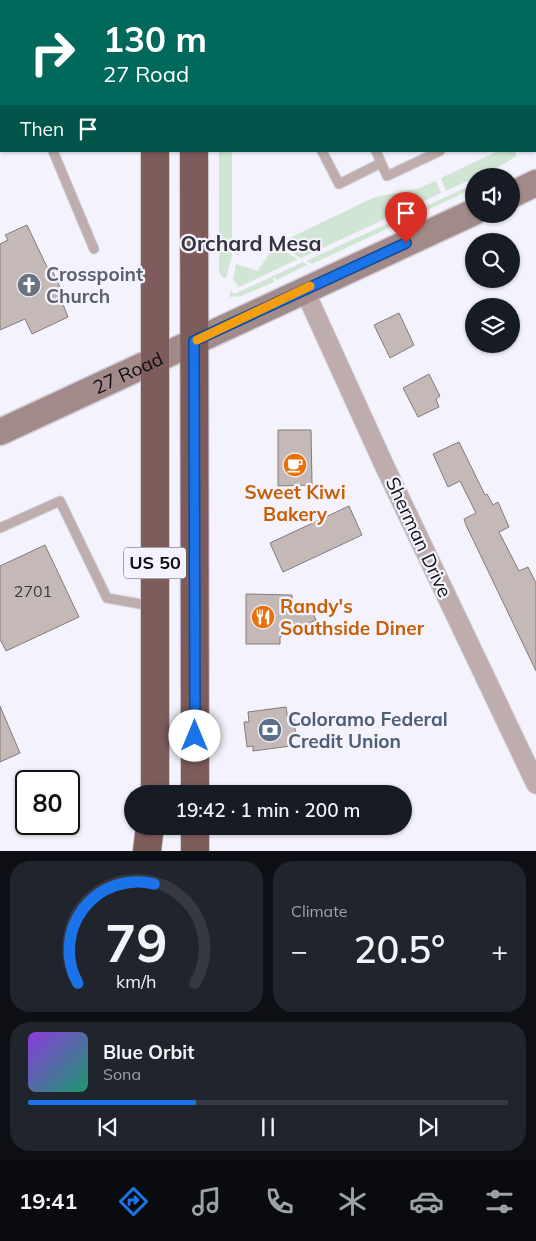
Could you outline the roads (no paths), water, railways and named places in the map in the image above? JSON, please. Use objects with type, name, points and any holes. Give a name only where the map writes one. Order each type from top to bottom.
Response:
[{"type":"highway","name":"US 50","points":[[154,785],[155,152]]},
{"type":"highway","name":"US 50","points":[[194,152],[195,785]]},
{"type":"highway","points":[[147,851],[149,835]]},
{"type":"highway","points":[[155,835],[155,851]]},
{"type":"highway","points":[[195,835],[195,851]]},
{"type":"street","points":[[520,191],[536,183]]},
{"type":"street","name":"27 Road","points":[[0,432],[304,289],[465,216]]},
{"type":"street","name":"Sherman Drive","points":[[304,289],[385,467],[536,784]]},
{"type":"lane","points":[[53,152],[94,250]]},
{"type":"lane","points":[[376,152],[387,176],[438,152]]},
{"type":"lane","points":[[326,154],[339,184],[381,163]]},
{"type":"lane","points":[[0,528],[60,501],[108,598],[155,607]]},
{"type":"place","name":"Crosspoint Church","points":[[29,285]]},
{"type":"place","name":"Sweet Kiwi Bakery","points":[[295,465]]},
{"type":"place","name":"Randy's Southside Diner","points":[[263,617]]},
{"type":"place","name":"Coloramo Federal Credit Union","points":[[270,730]]},
{"type":"district","name":"Orchard Mesa","points":[[251,244]]}]
